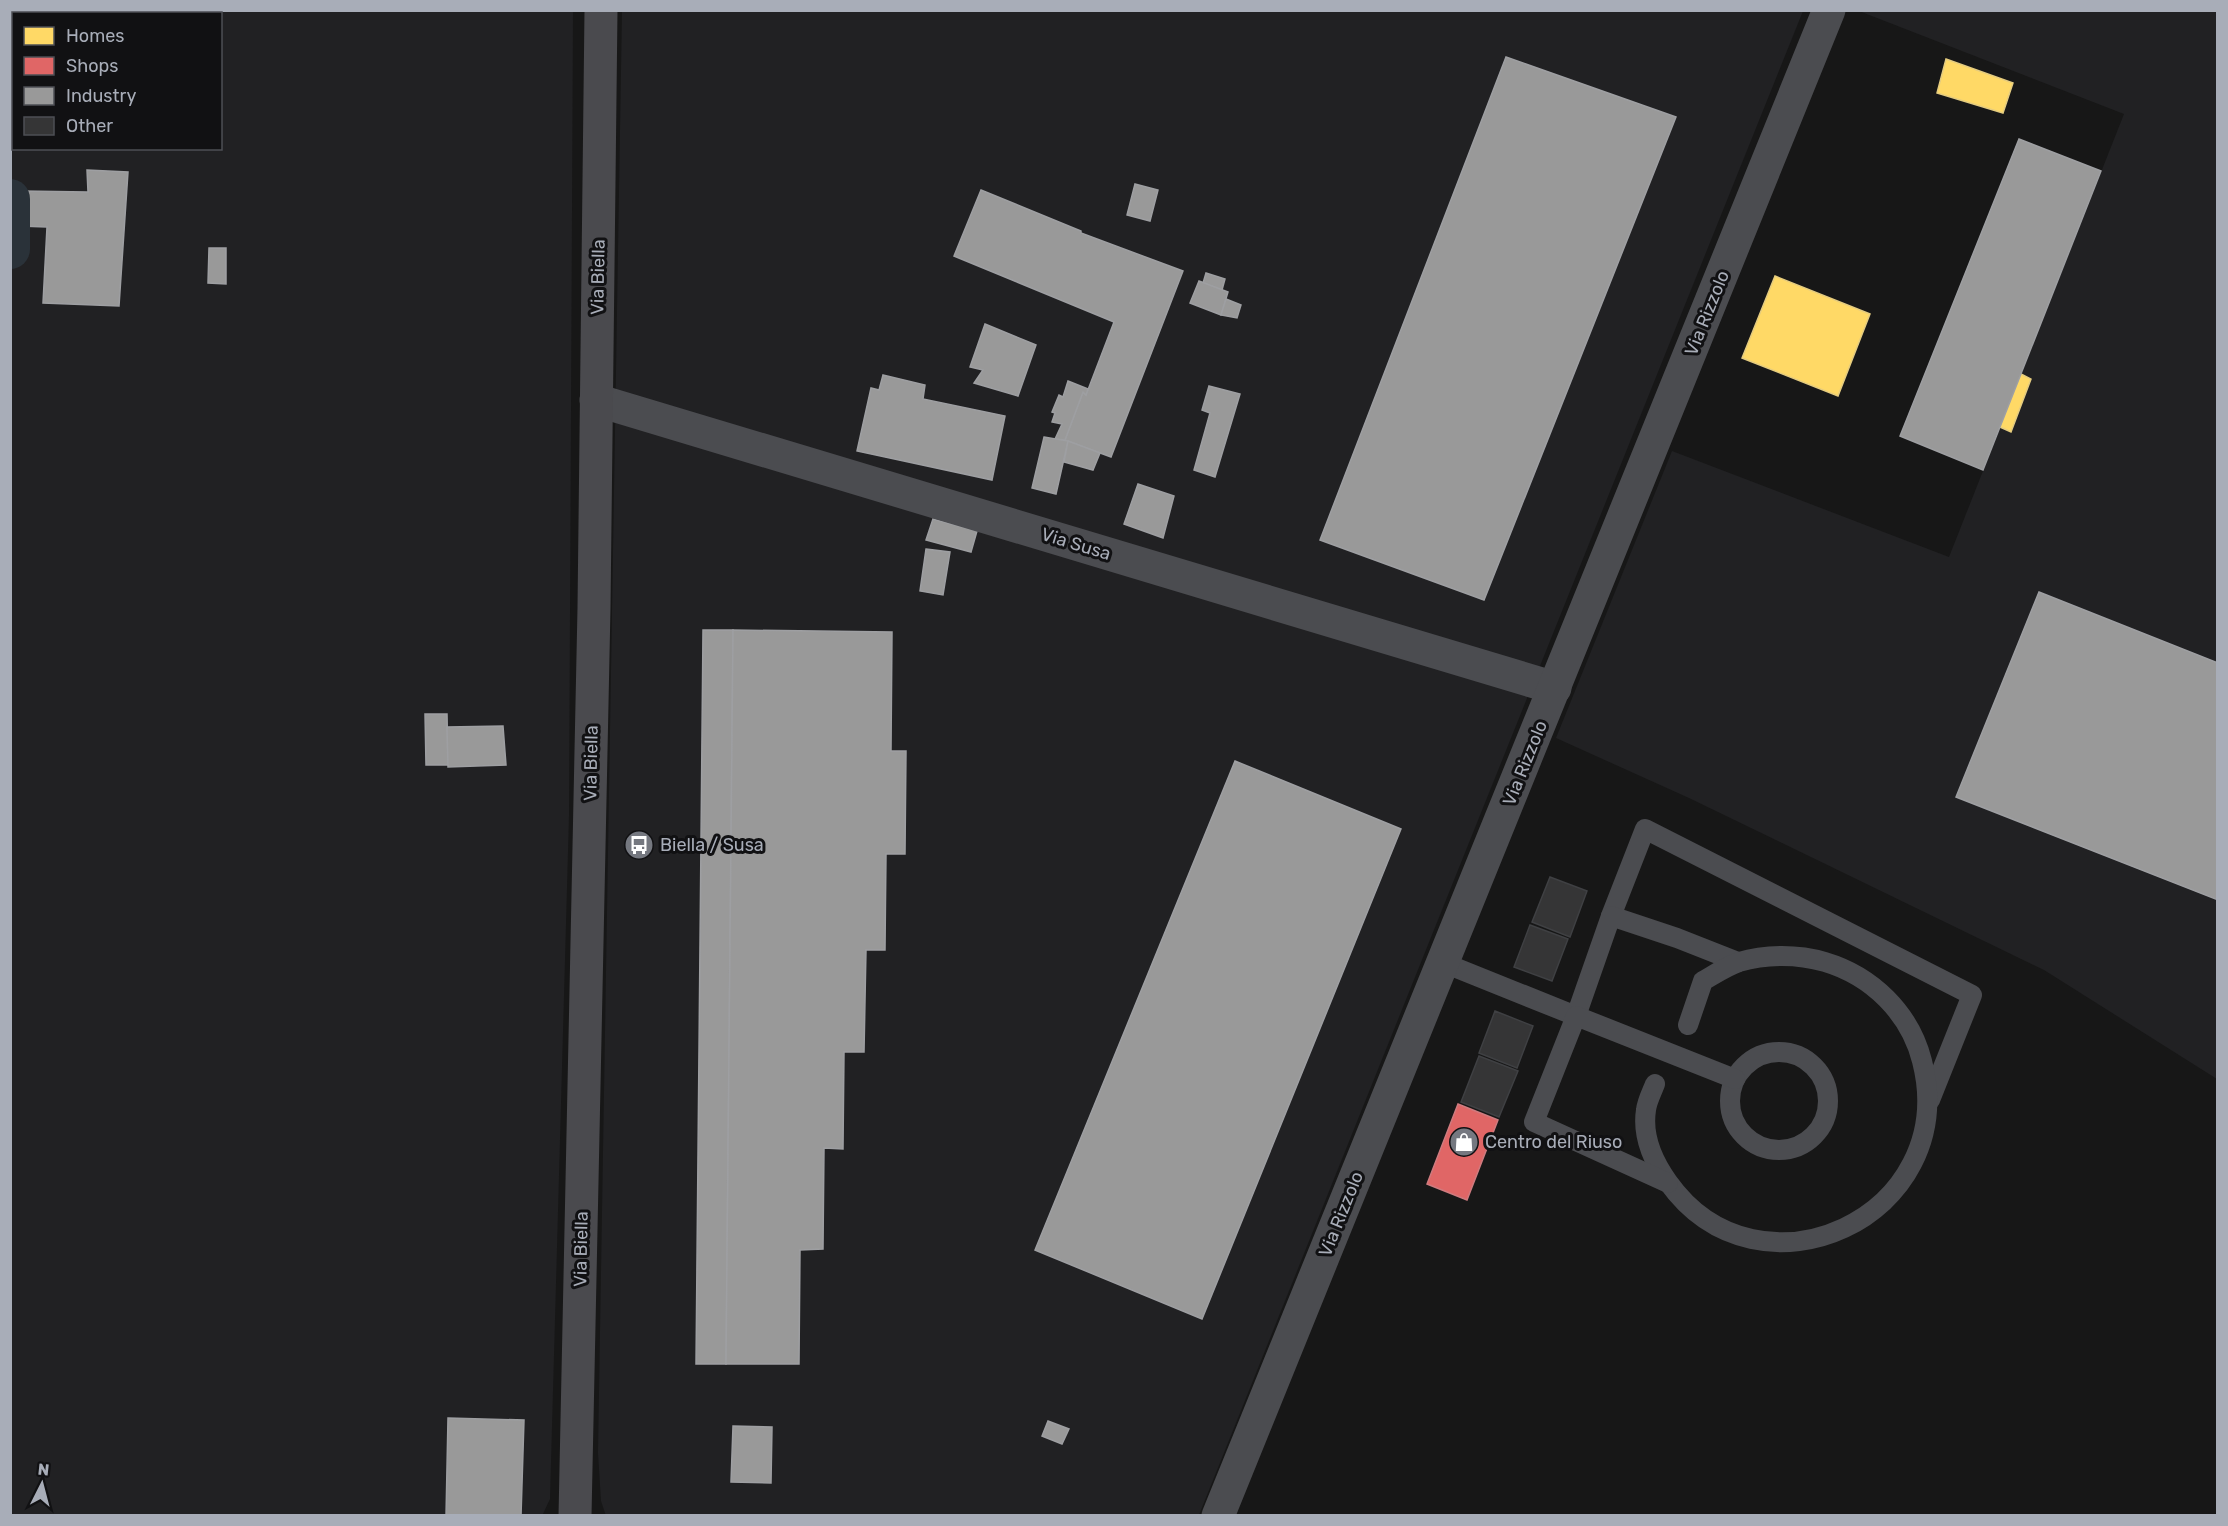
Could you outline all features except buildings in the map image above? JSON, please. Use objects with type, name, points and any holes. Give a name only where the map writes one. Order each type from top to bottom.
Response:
[{"type":"main road","name":"Via Biella","points":[[575,1515],[601,10]]},
{"type":"street","name":"Via Rizzolo","points":[[1218,1515],[1829,10]]},
{"type":"street","name":"Via Susa","points":[[596,400],[1555,688]]},
{"type":"lane","points":[[1669,1184],[1534,1122],[1645,829],[1972,995],[1928,1106]]},
{"type":"lane","points":[[1611,916],[1738,962]]},
{"type":"lane","points":[[1655,1084],[1646,1110],[1646,1139],[1659,1169],[1677,1195],[1701,1216],[1728,1231],[1759,1240],[1790,1243],[1822,1238],[1852,1226],[1878,1208],[1898,1187],[1914,1162],[1924,1135],[1928,1106],[1926,1077],[1919,1048],[1906,1022],[1887,999],[1865,980],[1839,966],[1812,958],[1783,956],[1738,962],[1703,981],[1688,1025]]},
{"type":"lane","points":[[1444,963],[1735,1079]]},
{"type":"lane","points":[[1777,1051],[1794,1053],[1809,1061],[1821,1074],[1828,1090],[1828,1108],[1823,1124],[1813,1137],[1798,1147],[1780,1150],[1763,1148],[1748,1140],[1736,1126],[1730,1110],[1730,1092],[1735,1079],[1747,1062],[1761,1054],[1777,1051]]},
{"type":"shaded area","points":[[11,11],[573,11],[569,816],[550,1499],[542,1516],[11,1515]]},
{"type":"shaded area","points":[[622,11],[1803,11],[1199,1515],[606,1516],[601,1501],[598,1453]]},
{"type":"shaded area","points":[[1859,11],[2217,11],[2217,1079],[2044,970],[1689,798],[1556,738],[1672,451],[1949,557],[2124,114]]},
{"type":"waterway","points":[[10,199],[10,249]]},
{"type":"place","name":"Biella / Susa","points":[[639,845]]},
{"type":"place","name":"Centro del Riuso","points":[[1464,1142]]}]
